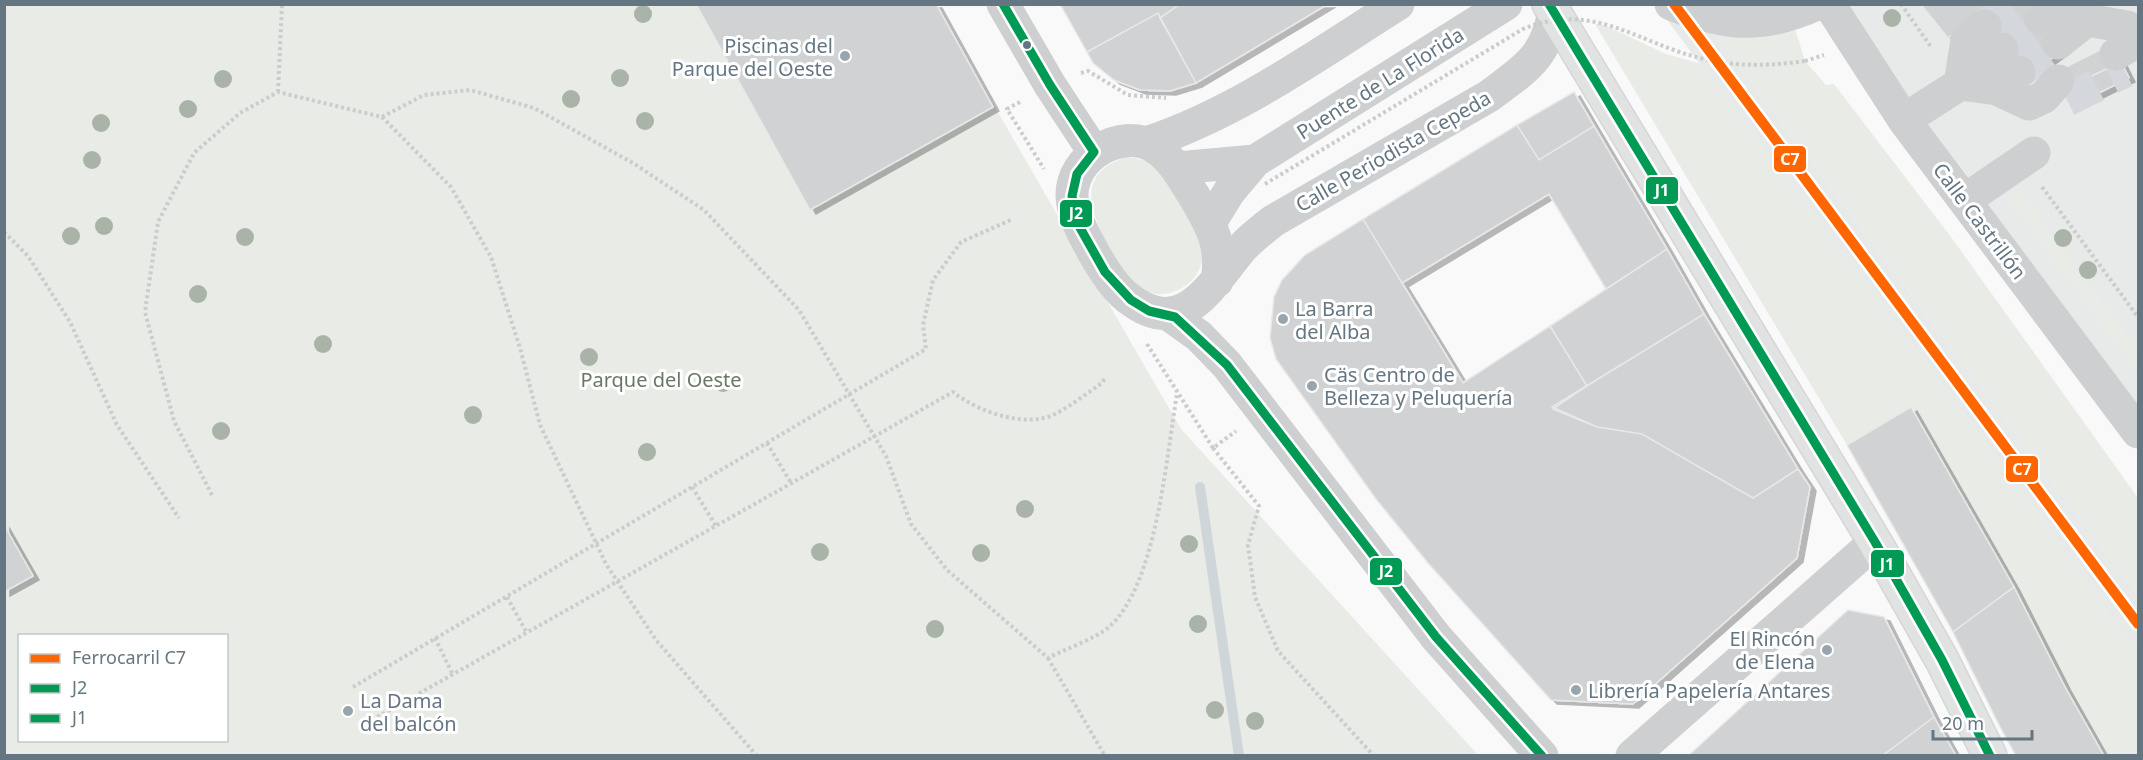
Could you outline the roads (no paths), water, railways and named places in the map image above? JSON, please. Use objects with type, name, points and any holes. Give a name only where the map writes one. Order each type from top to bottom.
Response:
[{"type":"main road","points":[[1559,10],[1875,542],[1942,660],[1990,756]]},
{"type":"street","points":[[1003,4],[1050,85],[1094,152]]},
{"type":"street","points":[[1146,143],[1183,131],[1233,107],[1398,4]]},
{"type":"street","name":"Puente de La Florida","points":[[1210,223],[1229,192],[1506,4]]},
{"type":"street","points":[[1671,4],[1707,18],[1734,21],[1804,10]]},
{"type":"street","name":"Calle Castrillón","points":[[1829,4],[1904,120],[2139,432]]},
{"type":"street","name":"Calle Periodista Cepeda","points":[[1217,281],[1252,238],[1273,221],[1489,96],[1513,78],[1538,56],[1550,38],[1559,10]]},
{"type":"street","points":[[2064,18],[2127,27],[2131,57]]},
{"type":"street","points":[[1960,84],[1967,40],[2001,59],[2029,104],[2057,93]]},
{"type":"street","points":[[1904,120],[2001,59]]},
{"type":"street","points":[[1168,314],[1194,305],[1217,281],[1221,255],[1210,223],[1177,168],[1156,148],[1146,143],[1134,141],[1114,144],[1094,152],[1073,183],[1074,208],[1083,235],[1103,269],[1123,294],[1144,308],[1168,314],[1199,336],[1227,366],[1436,637],[1542,756]]},
{"type":"street","points":[[1965,200],[2034,153]]},
{"type":"street","name":"Puente de La Florida","points":[[1177,168],[1260,172]]},
{"type":"street","points":[[1632,756],[1875,542]]},
{"type":"waterway","points":[[1200,487],[1239,756]]},
{"type":"tunnel","points":[[1985,26],[2014,4]]},
{"type":"tunnel","points":[[2002,49],[2041,19]]},
{"type":"tunnel","points":[[2019,72],[2058,43]]},
{"type":"tunnel","points":[[2067,100],[2125,71]]},
{"type":"rail line","name":"C7","points":[[1674,4],[2138,624]]},
{"type":"place","name":"Piscinas del Parque del Oeste","points":[[845,56]]},
{"type":"place","name":"La Barra del Alba","points":[[1283,319]]},
{"type":"place","name":"Cäs Centro de Belleza y Peluquería","points":[[1312,386]]},
{"type":"place","name":"El Rincón de Elena","points":[[1827,650]]},
{"type":"place","name":"Librería Papelería Antares","points":[[1576,690]]},
{"type":"place","name":"La Dama del balcón","points":[[348,711]]},
{"type":"park label","name":"Parque del Oeste","points":[[661,379]]}]
